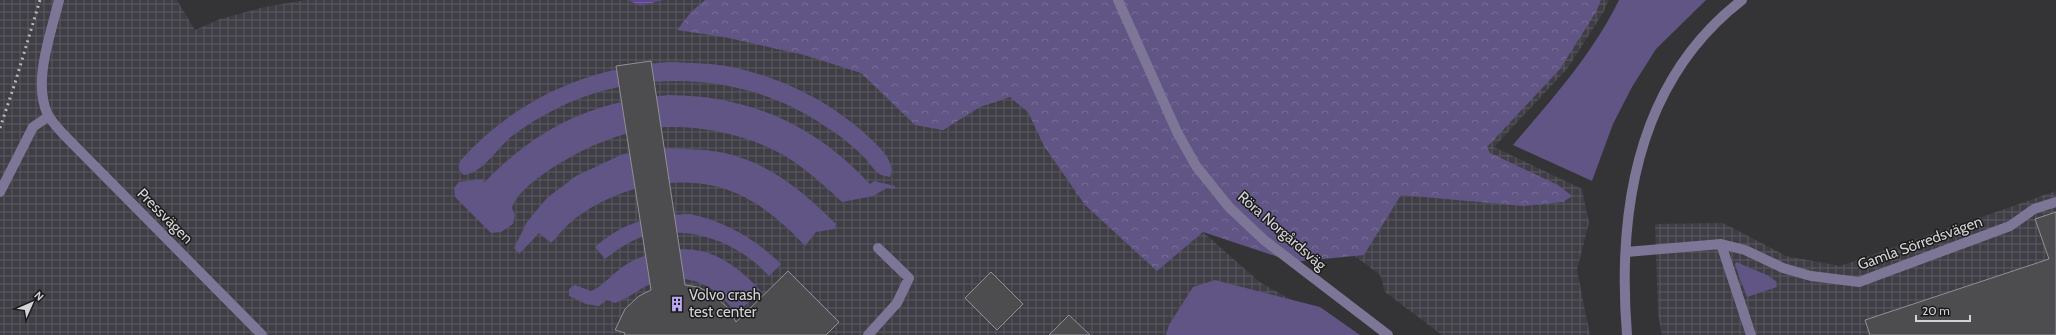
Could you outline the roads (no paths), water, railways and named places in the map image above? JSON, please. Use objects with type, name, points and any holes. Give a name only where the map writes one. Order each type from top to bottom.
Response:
[{"type":"street","name":"Pressvägen","points":[[59,0],[41,79],[44,101],[49,116],[70,141],[262,335]]},
{"type":"street","name":"Röra Norgårdsväg","points":[[1118,0],[1177,132],[1196,166],[1229,207],[1264,240],[1388,335]]},
{"type":"street","points":[[1627,335],[1623,291],[1626,252],[1636,168],[1644,138],[1668,86],[1685,59],[1715,23],[1742,0]]},
{"type":"street","points":[[0,192],[33,127],[49,116]]},
{"type":"street","name":"Gamla Sörredsvägen","points":[[1626,252],[1721,244],[1744,250],[1782,268],[1811,276],[1859,282],[2010,226],[2034,209],[2056,202]]},
{"type":"street","points":[[1721,244],[1751,335]]},
{"type":"street","points":[[868,335],[897,302],[909,278],[878,248]]},
{"type":"railway","points":[[0,128],[40,0]]},
{"type":"place","name":"Volvo crash test center","points":[[677,304]]}]
